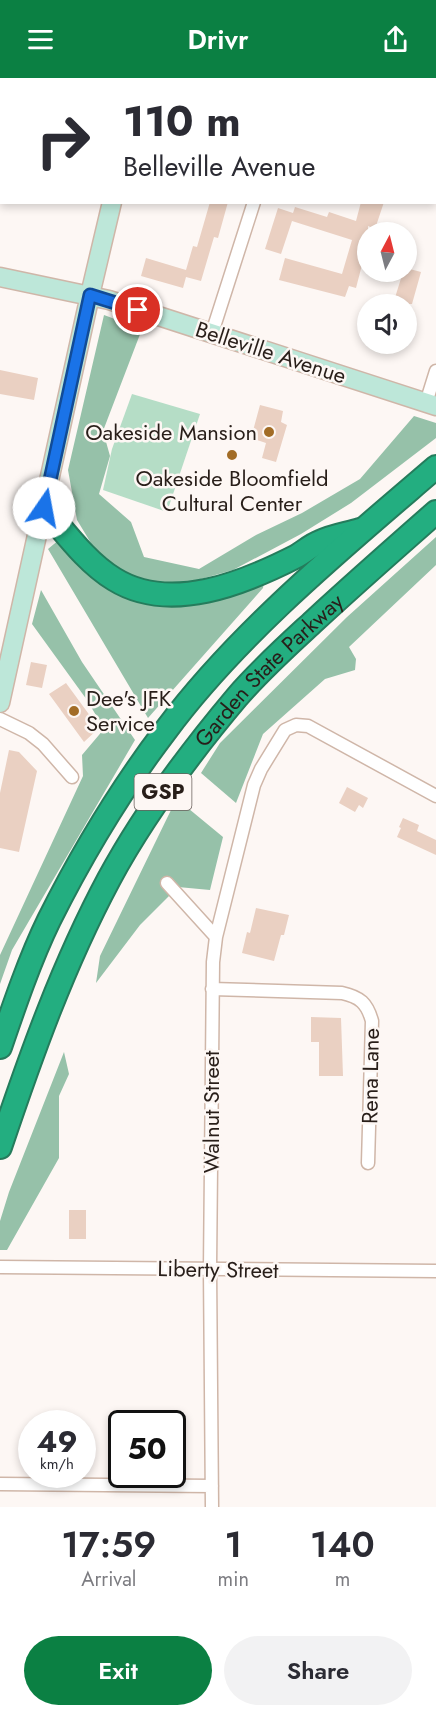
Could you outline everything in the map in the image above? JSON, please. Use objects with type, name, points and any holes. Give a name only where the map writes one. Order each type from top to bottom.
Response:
[{"type":"highway","name":"Garden State Parkway","points":[[0,1047],[48,922],[83,856],[166,729],[214,673],[268,617],[436,467]]},
{"type":"highway","points":[[44,508],[92,562],[114,579],[137,590],[163,594],[190,593],[227,585],[277,565],[320,542],[364,529]]},
{"type":"highway","name":"Garden State Parkway","points":[[0,1147],[46,1014],[72,955],[110,878],[148,814],[238,696],[289,644],[436,512]]},
{"type":"main road","points":[[0,703],[112,204]]},
{"type":"main road","name":"Belleville Avenue","points":[[0,278],[90,295],[431,405]]},
{"type":"street","points":[[212,333],[253,204]]},
{"type":"street","points":[[431,405],[436,371]]},
{"type":"street","points":[[0,719],[29,733],[43,744],[72,777]]},
{"type":"street","name":"Walnut Street","points":[[212,1507],[210,1269],[212,989],[216,937],[254,785],[285,730],[296,725],[308,726],[436,796]]},
{"type":"street","points":[[167,883],[216,937]]},
{"type":"street","name":"Rena Lane","points":[[212,989],[342,993],[364,1001],[372,1021],[368,1163]]},
{"type":"street","name":"Liberty Street","points":[[0,1267],[436,1271]]},
{"type":"street","points":[[0,1484],[212,1486]]},
{"type":"green space","points":[[104,315],[142,329],[103,431],[110,456],[99,494],[131,522],[144,557],[199,569],[256,535],[302,513],[360,479],[414,416],[436,423],[436,438],[351,503],[301,534],[233,570],[176,586],[135,579],[100,558],[77,520],[68,470]]},
{"type":"green space","points":[[132,394],[200,414],[167,512],[103,490],[112,449]]},
{"type":"green space","points":[[436,537],[436,565],[349,647],[356,659],[355,670],[325,679],[263,734],[236,803],[201,773],[220,743],[347,617]]},
{"type":"green space","points":[[60,539],[135,597],[265,577],[263,588],[148,718],[48,549]]},
{"type":"green space","points":[[41,590],[82,662],[135,740],[12,950],[0,984],[0,955],[83,776],[82,755],[104,729],[87,700],[32,624]]},
{"type":"green space","points":[[183,804],[223,837],[210,890],[178,887],[140,925],[96,983],[100,956],[171,810]]},
{"type":"green space","points":[[64,1052],[69,1074],[59,1096],[59,1158],[7,1250],[0,1250],[0,1221],[9,1192]]},
{"type":"building","points":[[209,204],[227,204],[218,238],[214,237],[201,281],[186,277],[183,288],[141,276],[146,258],[186,270],[193,246],[197,247]]},
{"type":"building","points":[[360,204],[383,204],[377,222],[357,222],[358,282],[356,288],[349,286],[345,297],[279,280],[285,258],[342,274],[352,240],[292,221],[281,254],[265,249],[278,208],[293,213],[295,207],[327,217],[329,212],[356,221]]},
{"type":"building","points":[[417,271],[421,272],[415,294],[396,294],[400,282],[417,282]]},
{"type":"building","points":[[0,370],[38,378],[34,400],[0,394]]},
{"type":"building","name":"Oakeside Mansion","points":[[260,405],[283,411],[281,422],[287,425],[276,462],[262,458],[266,443],[251,438]]},
{"type":"building","points":[[31,662],[47,665],[42,688],[26,685]]},
{"type":"building","name":"Dee's JFK Service","points":[[66,683],[99,728],[84,742],[49,694]]},
{"type":"building","points":[[9,750],[19,752],[37,771],[19,852],[0,848],[0,793]]},
{"type":"building","points":[[347,787],[368,798],[363,808],[359,805],[355,812],[339,803]]},
{"type":"building","points":[[403,818],[419,825],[417,831],[436,840],[436,855],[397,837]]},
{"type":"building","points":[[256,908],[289,915],[274,961],[242,953]]},
{"type":"building","points":[[311,1017],[341,1018],[343,1076],[319,1076],[319,1042],[311,1042]]},
{"type":"building","points":[[69,1210],[86,1210],[86,1239],[69,1239]]},
{"type":"place","name":"Oakeside Mansion","points":[[269,432]]},
{"type":"place","name":"Oakeside Bloomfield Cultural Center","points":[[232,455]]},
{"type":"place","name":"Dee's JFK Service","points":[[74,711]]},
{"type":"route","points":[[44,508],[90,295],[138,310]]}]
